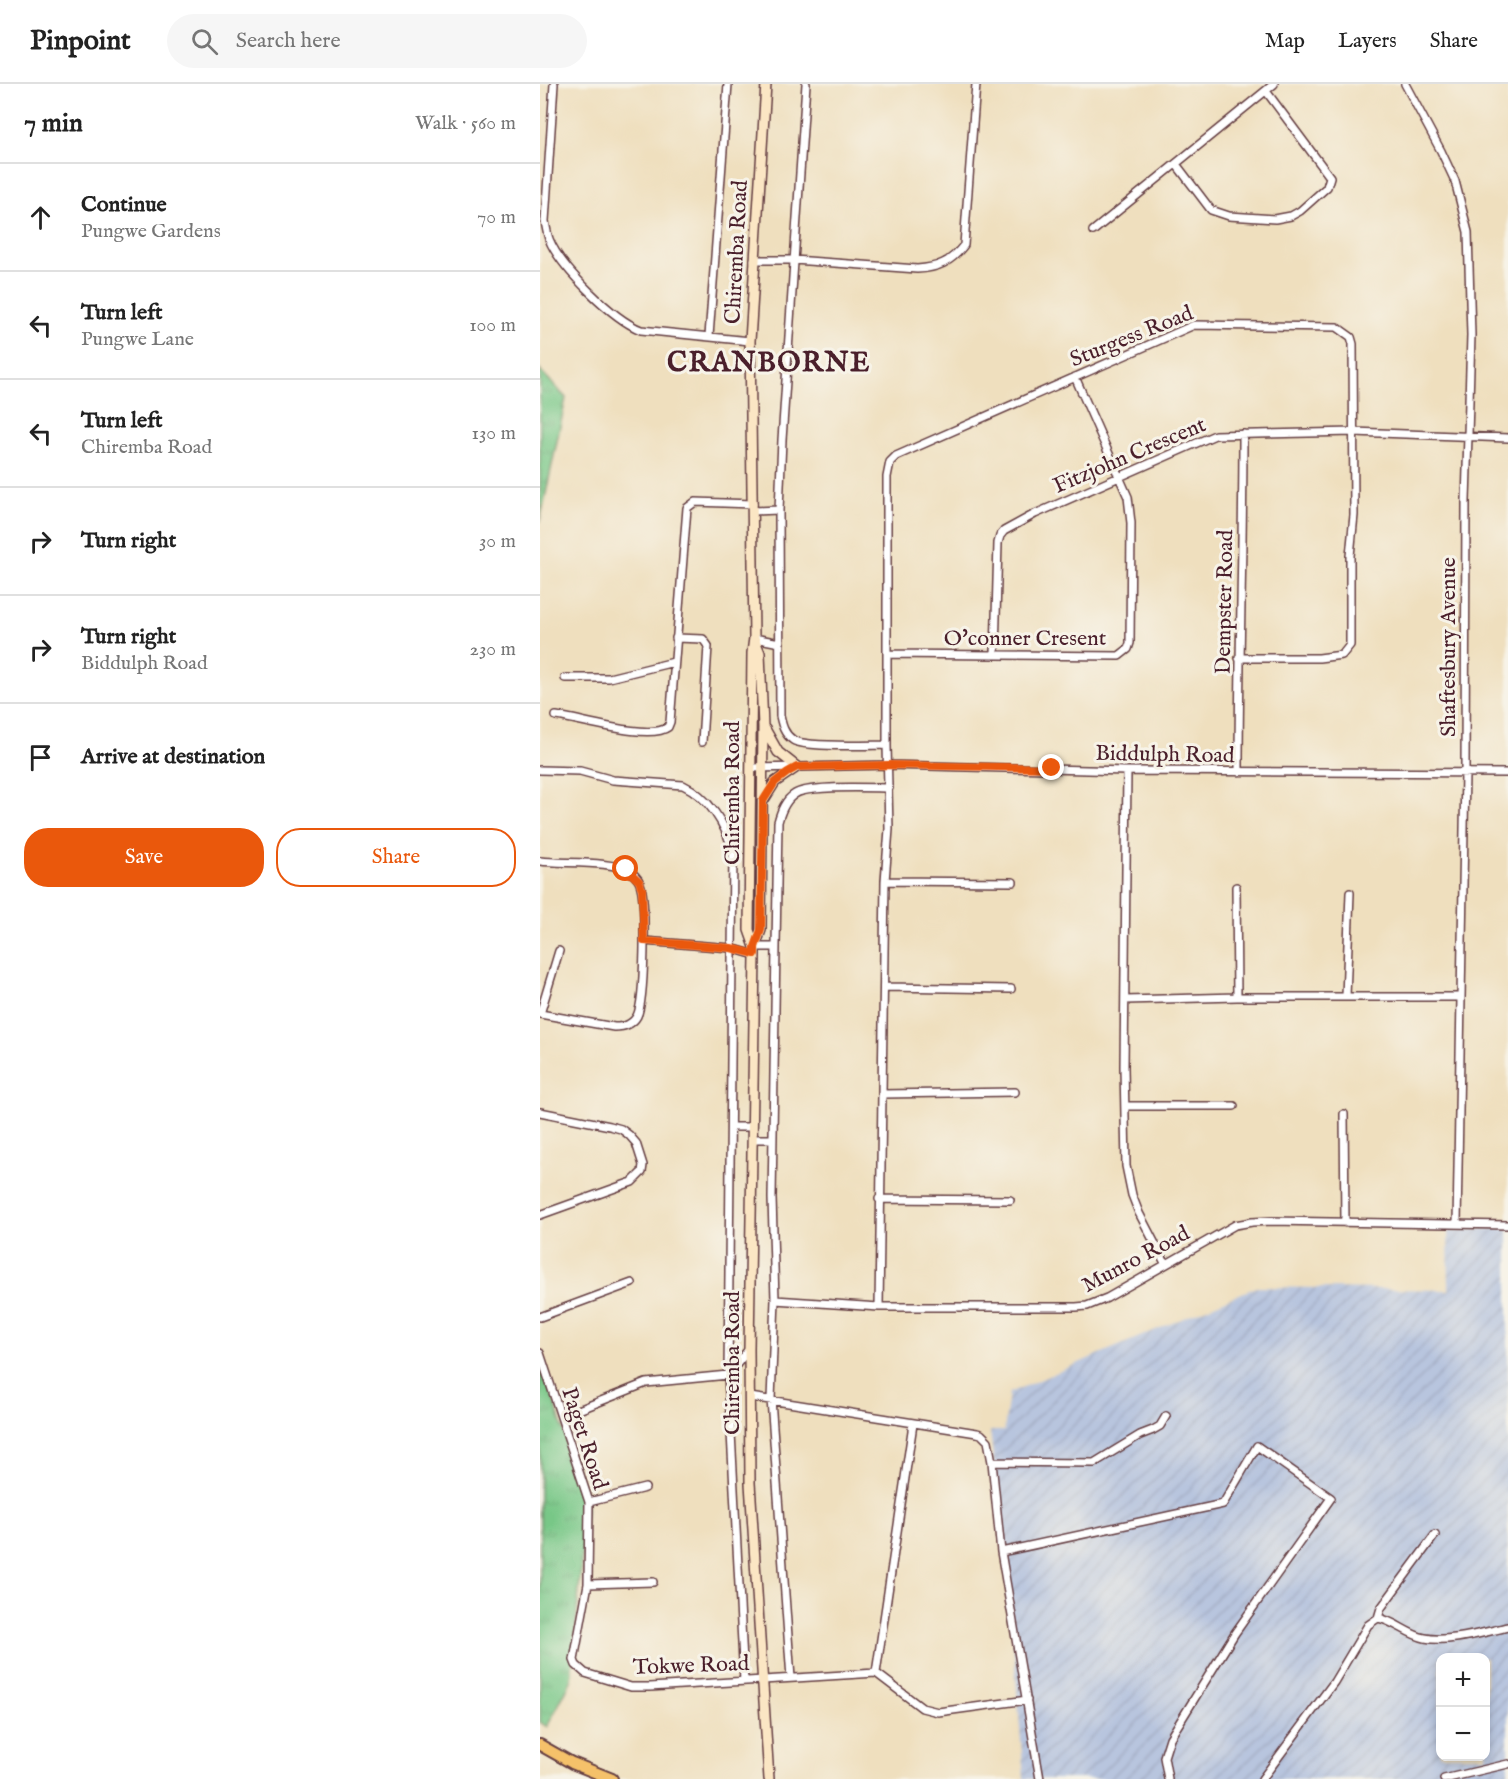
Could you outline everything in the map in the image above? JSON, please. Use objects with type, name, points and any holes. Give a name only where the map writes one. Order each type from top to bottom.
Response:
[{"type":"main road","name":"Chiremba Road","points":[[755,951],[749,930],[754,638],[750,341],[766,84]]},
{"type":"main road","name":"Chiremba Road","points":[[754,638],[760,653],[764,727],[761,930],[755,951],[749,1349],[750,1483],[770,1779]]},
{"type":"main road","points":[[763,801],[781,776],[797,767],[778,752],[764,727]]},
{"type":"main road","points":[[540,1745],[572,1763],[612,1779]]},
{"type":"street","points":[[554,84],[545,221],[554,248],[599,301],[628,325],[651,332],[750,341]]},
{"type":"street","points":[[709,336],[728,84]]},
{"type":"street","points":[[806,84],[779,510],[780,716],[782,727],[787,735],[801,744],[887,745]]},
{"type":"street","points":[[754,260],[794,260],[917,269],[933,268],[947,263],[964,245],[976,84]]},
{"type":"street","points":[[1093,231],[1274,84]]},
{"type":"street","name":"Shaftesbury Avenue","points":[[1405,84],[1442,151],[1455,181],[1468,232],[1471,334],[1457,1224]]},
{"type":"street","points":[[1176,164],[1211,210],[1216,213],[1275,219],[1291,216],[1300,211],[1327,188],[1330,177],[1266,91]]},
{"type":"street","name":"Sturgess Road","points":[[879,1306],[885,881],[889,829],[887,477],[890,462],[896,456],[1194,325],[1338,327],[1351,337],[1353,344],[1354,515],[1350,556],[1350,645],[1342,655],[1319,658],[1239,658]]},
{"type":"street","name":"O'conner Cresent","points":[[887,654],[1119,656],[1128,649],[1130,643],[1131,523],[1128,497],[1075,377]]},
{"type":"street","name":"Fitzjohn Crescent","points":[[995,654],[1000,536],[1012,526],[1035,514],[1215,435],[1354,432],[1508,438]]},
{"type":"street","name":"Dempster Road","points":[[1239,772],[1243,434]]},
{"type":"street","points":[[556,716],[616,729],[657,733],[664,731],[670,722],[687,508],[694,502],[779,510]]},
{"type":"street","points":[[676,638],[703,639],[708,646],[702,742]]},
{"type":"street","points":[[754,638],[780,643]]},
{"type":"street","points":[[565,678],[609,678],[674,662]]},
{"type":"street","name":"Biddulph Road","points":[[751,768],[889,765],[1127,771],[1508,773]]},
{"type":"street","name":"Chiremba Road","points":[[540,770],[580,771],[613,780],[683,785],[692,789],[714,812],[724,826],[733,852],[728,1375],[744,1681]]},
{"type":"street","points":[[1127,771],[1125,1156],[1132,1195],[1165,1263]]},
{"type":"street","points":[[791,1678],[771,1399],[775,1300],[772,1198],[778,822],[789,799],[802,790],[889,788]]},
{"type":"street","points":[[540,861],[617,866],[634,874],[639,881],[642,889],[644,941],[640,1008],[631,1023],[624,1027],[614,1027],[540,1014],[560,951]]},
{"type":"street","points":[[885,881],[1013,882]]},
{"type":"street","points":[[1236,887],[1237,997]]},
{"type":"street","points":[[1346,996],[1350,893]]},
{"type":"street","points":[[644,941],[755,951],[776,947]]},
{"type":"street","points":[[885,987],[1011,989]]},
{"type":"street","points":[[1126,1000],[1346,996],[1461,997]]},
{"type":"street","points":[[883,1094],[1015,1092]]},
{"type":"street","points":[[1126,1106],[1234,1106]]},
{"type":"street","points":[[540,1112],[621,1129],[636,1143],[643,1164],[638,1178],[627,1185],[540,1215]]},
{"type":"street","points":[[1344,1114],[1346,1223]]},
{"type":"street","points":[[731,1127],[752,1128]]},
{"type":"street","points":[[752,1139],[774,1139]]},
{"type":"street","points":[[879,1199],[1010,1200]]},
{"type":"street","name":"Munro Road","points":[[775,1300],[879,1306],[1087,1306],[1107,1298],[1165,1263],[1242,1223],[1261,1221],[1508,1225]]},
{"type":"street","points":[[540,1317],[632,1283]]},
{"type":"street","points":[[561,1417],[646,1383],[728,1375],[749,1349]]},
{"type":"street","name":"Paget Road","points":[[540,1353],[589,1502],[588,1584],[574,1652],[576,1665],[585,1673]]},
{"type":"street","points":[[750,1397],[981,1434],[988,1441],[1001,1552],[1040,1779]]},
{"type":"street","points":[[992,1462],[1094,1463],[1140,1435],[1160,1426],[1166,1416]]},
{"type":"street","points":[[914,1424],[876,1672],[922,1708],[938,1712],[1027,1700]]},
{"type":"street","points":[[1001,1552],[1223,1504],[1257,1446],[1331,1498],[1235,1633],[1170,1738],[1164,1757],[1168,1779]]},
{"type":"street","points":[[589,1502],[645,1488]]},
{"type":"street","points":[[1262,1779],[1334,1682],[1368,1625],[1378,1618],[1382,1608],[1435,1535]]},
{"type":"street","points":[[588,1584],[653,1581]]},
{"type":"street","points":[[1378,1618],[1387,1619],[1425,1638],[1462,1636],[1508,1627]]},
{"type":"street","name":"Tokwe Road","points":[[585,1673],[631,1687],[675,1687],[876,1672]]},
{"type":"street","points":[[1444,1779],[1508,1764]]},
{"type":"shaded area","points":[[1508,1228],[1508,1779],[1024,1779],[1010,1603],[990,1431],[1004,1431],[1009,1393],[1256,1287],[1449,1290],[1448,1230]]},
{"type":"green space","points":[[540,370],[566,398],[540,522]]},
{"type":"green space","points":[[540,1361],[587,1499],[571,1681],[547,1727],[540,1722]]},
{"type":"district","name":"CRANBORNE","points":[[769,361]]},
{"type":"route","points":[[626,869],[634,874],[642,889],[644,941],[731,948],[755,954],[761,930],[763,801],[781,776],[797,767],[889,765],[1052,768]]}]
